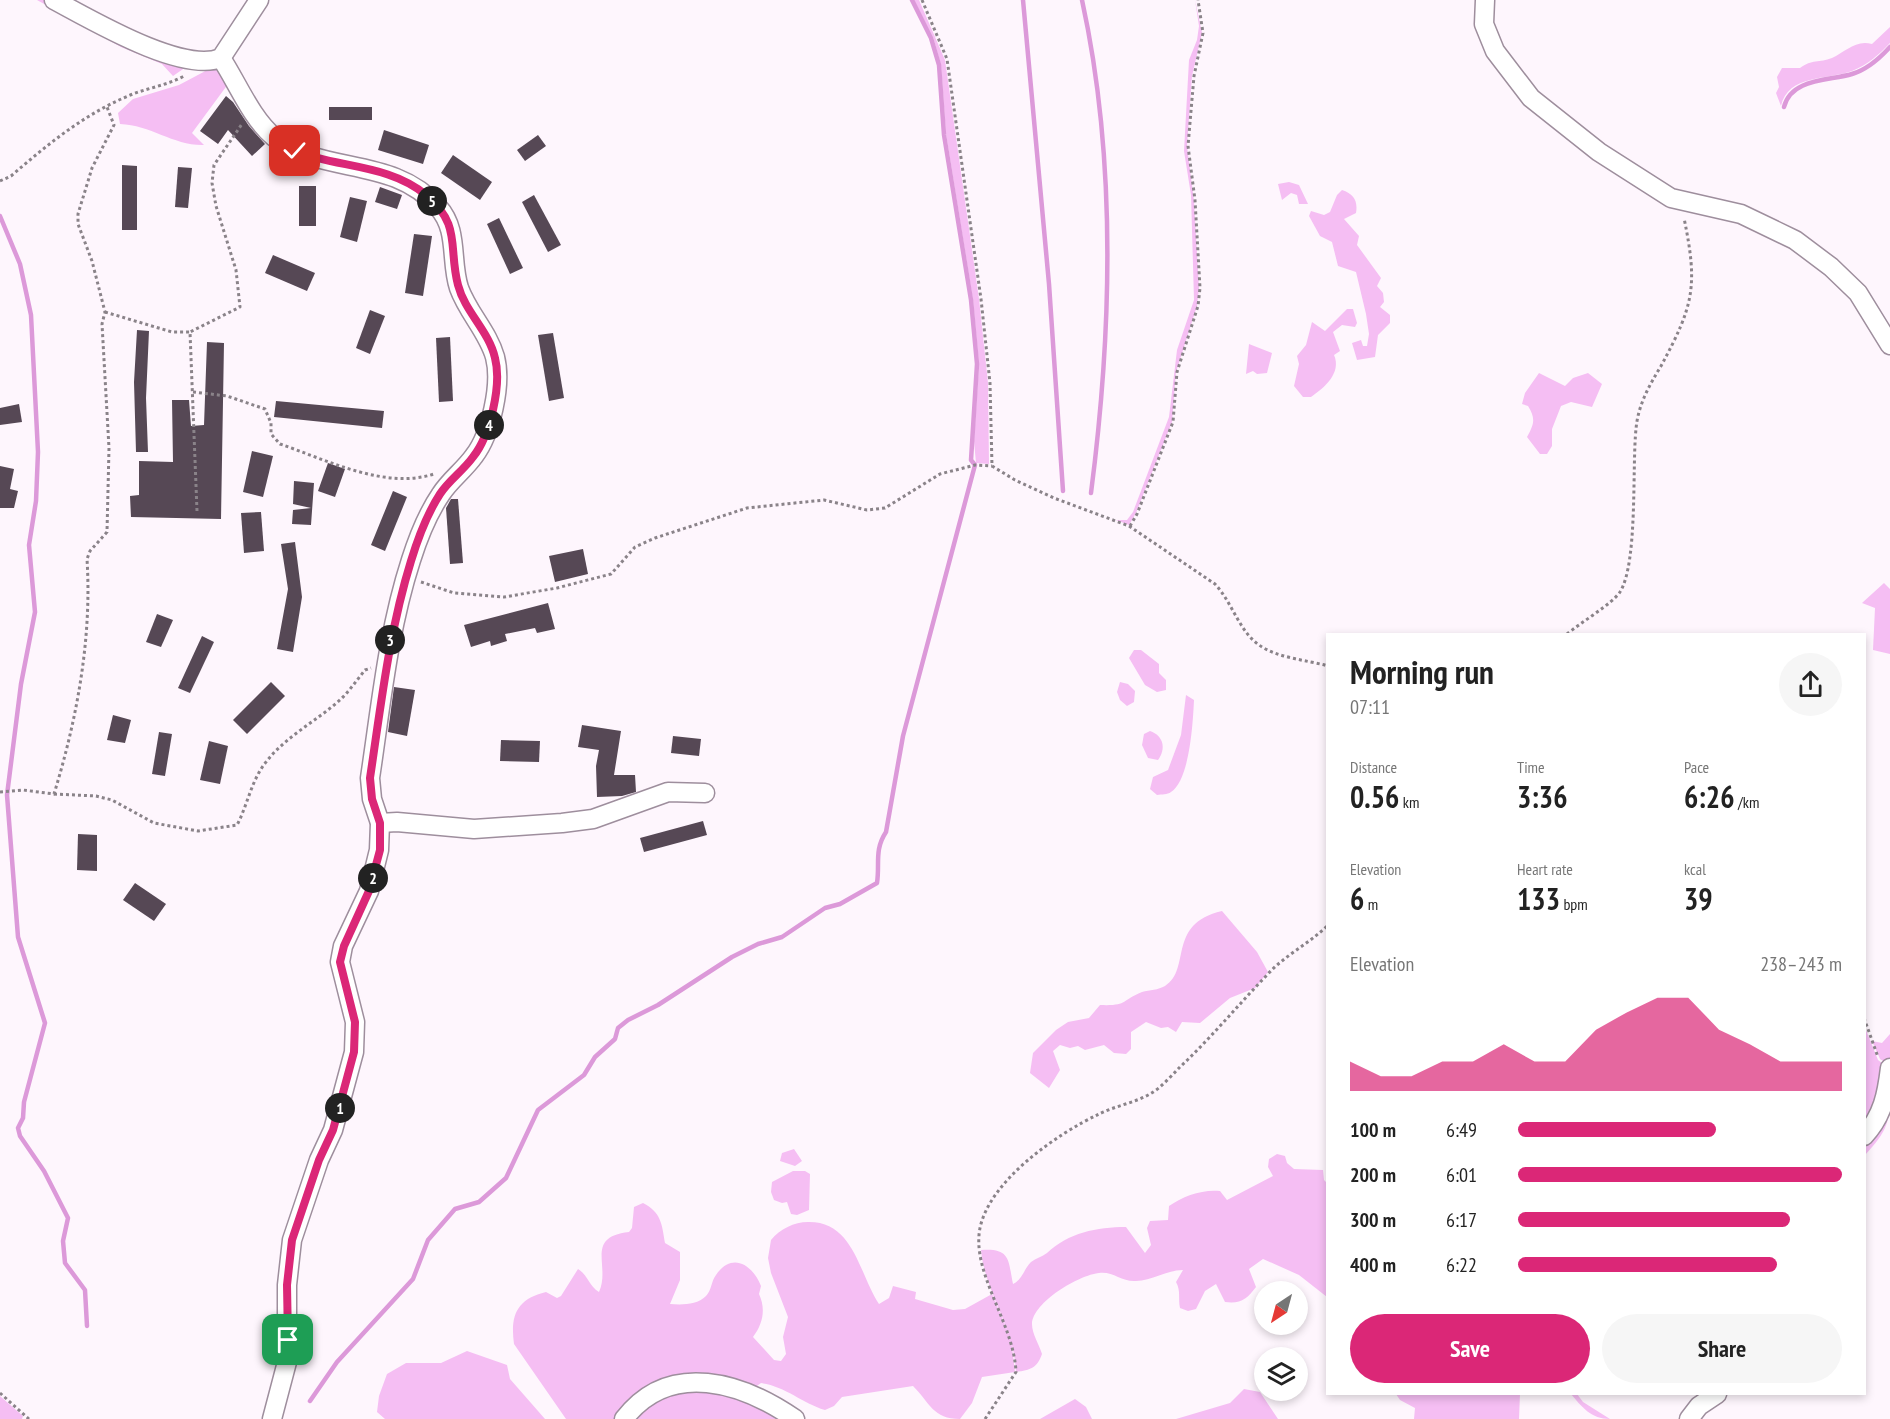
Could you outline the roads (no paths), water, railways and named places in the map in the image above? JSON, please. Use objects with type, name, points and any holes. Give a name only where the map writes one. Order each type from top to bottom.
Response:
[{"type":"street","points":[[54,0],[156,50],[213,60],[273,136],[295,151],[398,177],[428,196],[450,222],[458,286],[492,348],[497,372],[484,440],[473,458],[455,476],[434,506],[406,577],[386,661],[370,778],[372,799],[380,823],[380,850],[374,875],[344,946],[340,962],[355,1022],[354,1052],[333,1130],[319,1160],[292,1240],[287,1285],[287,1362],[272,1419]]},
{"type":"street","points":[[213,60],[259,0]]},
{"type":"street","points":[[1485,0],[1484,24],[1489,39],[1507,70],[1523,90],[1606,157],[1679,201],[1741,214],[1795,240],[1831,267],[1858,293],[1890,345]]},
{"type":"street","points":[[380,823],[397,822],[474,829],[562,823],[593,819],[668,792],[705,793]]},
{"type":"street","points":[[1866,1134],[1874,1126],[1884,1104],[1890,1068]]},
{"type":"street","points":[[624,1419],[636,1404],[651,1395],[676,1386],[704,1381],[749,1392],[795,1419]]},
{"type":"street","points":[[1689,1419],[1699,1406],[1716,1395]]},
{"type":"waterway","points":[[310,1401],[337,1362],[413,1279],[428,1240],[455,1209],[479,1202],[506,1178],[538,1110],[584,1075],[595,1057],[615,1039],[618,1028],[732,957],[758,944],[782,937],[825,908],[840,904],[877,883],[880,845],[886,832],[903,736],[975,465],[971,460],[977,364],[971,300],[944,135],[939,65],[931,38],[912,0]]},
{"type":"waterway","points":[[1023,0],[1049,284],[1063,491]]},
{"type":"waterway","points":[[1082,0],[1101,122],[1108,246],[1103,370],[1091,493]]},
{"type":"waterway","points":[[1784,107],[1794,91],[1812,82],[1862,70],[1890,47]]},
{"type":"waterway","points":[[0,216],[20,264],[31,315],[38,452],[36,501],[29,545],[35,612],[21,684],[7,795],[18,937],[45,1023],[24,1102],[23,1118],[18,1128],[20,1136],[44,1171],[68,1218],[63,1241],[65,1263],[85,1290],[87,1326]]}]
